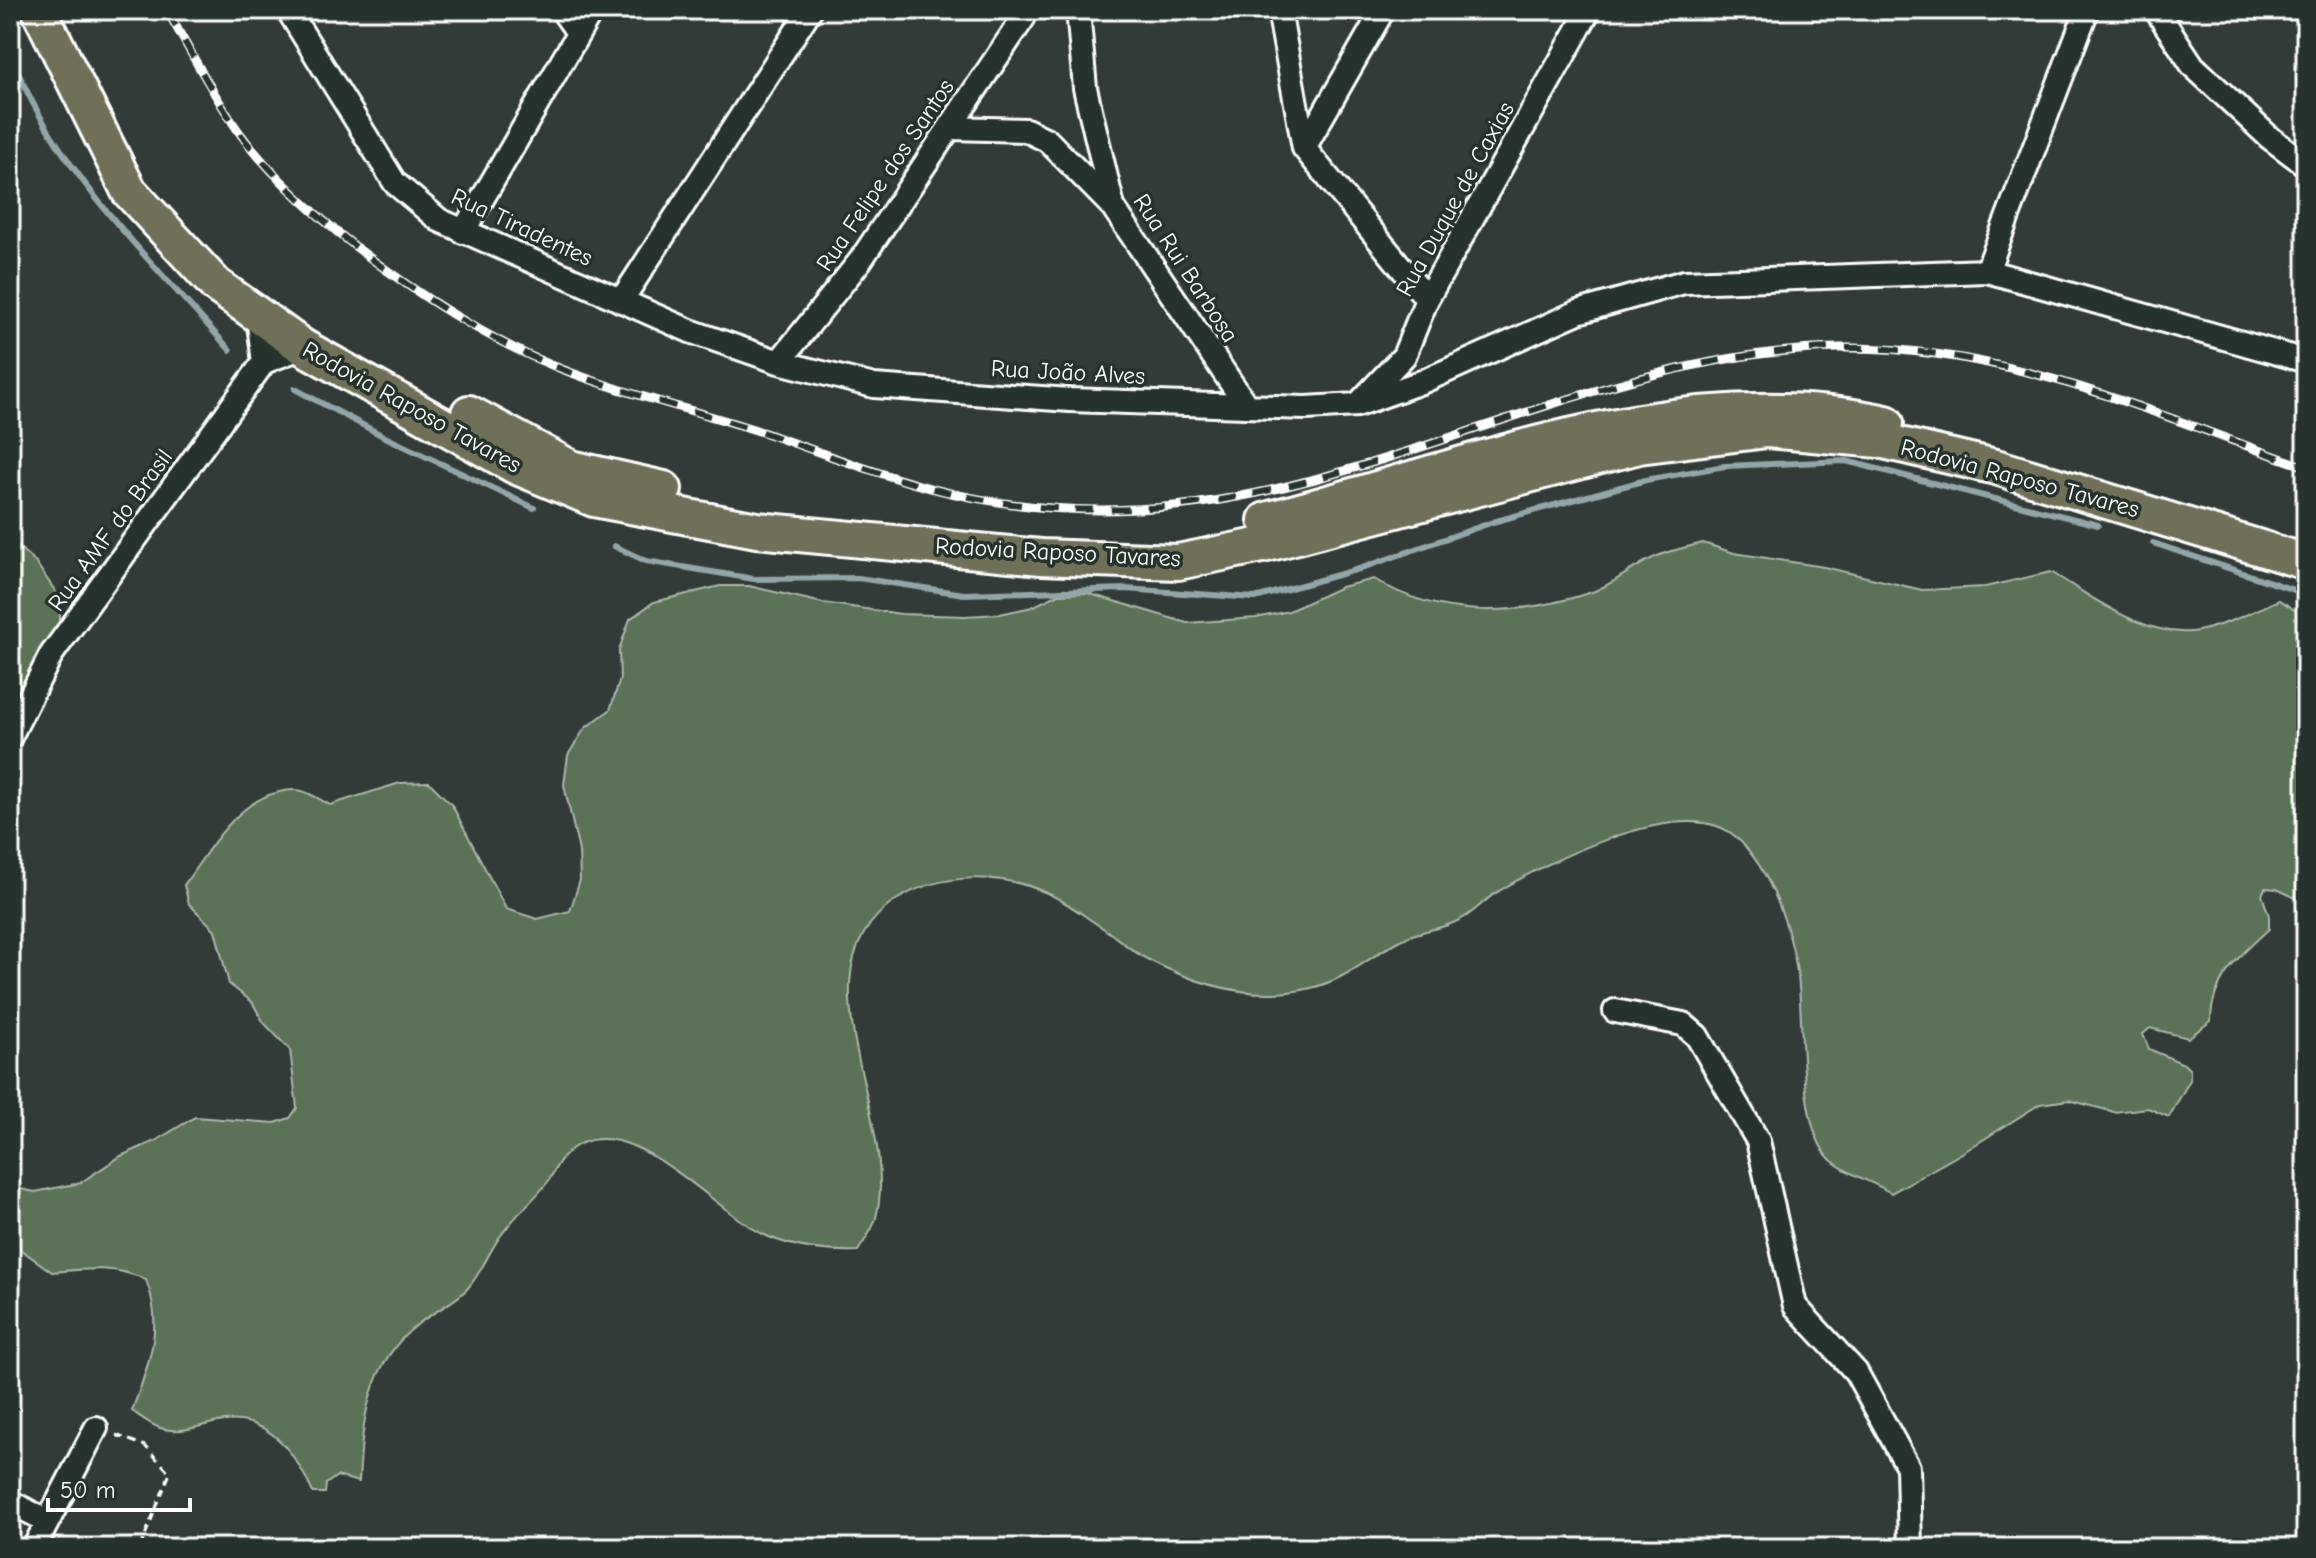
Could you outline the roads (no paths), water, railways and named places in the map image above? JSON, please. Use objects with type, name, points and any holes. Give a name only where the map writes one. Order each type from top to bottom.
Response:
[{"type":"highway","name":"Rodovia Raposo Tavares","points":[[39,10],[129,191],[216,285],[303,347],[515,466],[594,499],[757,530],[1041,557],[1178,562],[1267,544],[1639,446],[1767,430],[1879,440],[1996,467],[2306,562]]},
{"type":"highway","name":"Rodovia Raposo Tavares","points":[[60,10],[153,192],[241,282],[313,330],[571,468],[637,484],[739,504],[1034,538],[1176,544],[1568,437],[1648,420],[1724,410],[1840,412],[1991,446],[2306,542]]},
{"type":"street","name":"Rua Tiradentes","points":[[288,10],[395,183],[439,220],[690,331],[779,362]]},
{"type":"street","points":[[562,10],[577,31]]},
{"type":"street","points":[[463,232],[577,31],[592,10]]},
{"type":"street","points":[[621,301],[810,10]]},
{"type":"street","name":"Rua Rui Barbosa","points":[[1078,10],[1085,88],[1113,207],[1246,405]]},
{"type":"street","points":[[1279,10],[1304,148],[1427,299]]},
{"type":"street","points":[[1304,148],[1383,10]]},
{"type":"street","name":"Rua Duque de Caxias","points":[[1357,405],[1404,356],[1427,299],[1589,10]]},
{"type":"street","points":[[1987,271],[2087,10]]},
{"type":"street","points":[[2156,10],[2193,66],[2269,137],[2306,165]]},
{"type":"street","name":"Rua Felipe dos Santos","points":[[779,362],[850,276],[1028,12]]},
{"type":"street","points":[[950,128],[1026,130],[1047,140],[1113,207]]},
{"type":"street","name":"Rua João Alves","points":[[779,362],[874,386],[1070,400],[1306,408],[1357,405],[1424,381],[1578,312],[1684,282],[1987,271],[2306,361]]},
{"type":"street","points":[[258,317],[264,362],[303,347]]},
{"type":"street","name":"Rua AMF do Brasil","points":[[10,737],[51,655],[264,362]]},
{"type":"street","points":[[1615,1011],[1683,1024],[1697,1036],[1758,1141],[1795,1306],[1856,1372],[1908,1467],[1910,1548]]},
{"type":"street","points":[[34,1548],[96,1428]]},
{"type":"street","points":[[10,1502],[47,1521]]},
{"type":"waterway","points":[[10,52],[28,94],[77,173],[136,246],[230,350]]},
{"type":"waterway","points":[[295,389],[385,437],[534,508]]},
{"type":"waterway","points":[[614,546],[646,561],[754,579],[858,578],[964,594],[1125,589],[1255,598],[1359,569],[1493,522],[1646,480],[1725,466],[1846,461],[2098,525]]},
{"type":"waterway","points":[[2153,543],[2306,594]]},
{"type":"railway","points":[[167,10],[229,117],[267,166],[342,236],[430,300],[518,350],[559,368],[762,432],[887,476],[970,497],[1011,504],[1093,510],[1216,501],[1330,475],[1618,384],[1691,366],[1765,353],[1840,348],[1902,350],[2020,370],[2135,405],[2306,467]]}]
